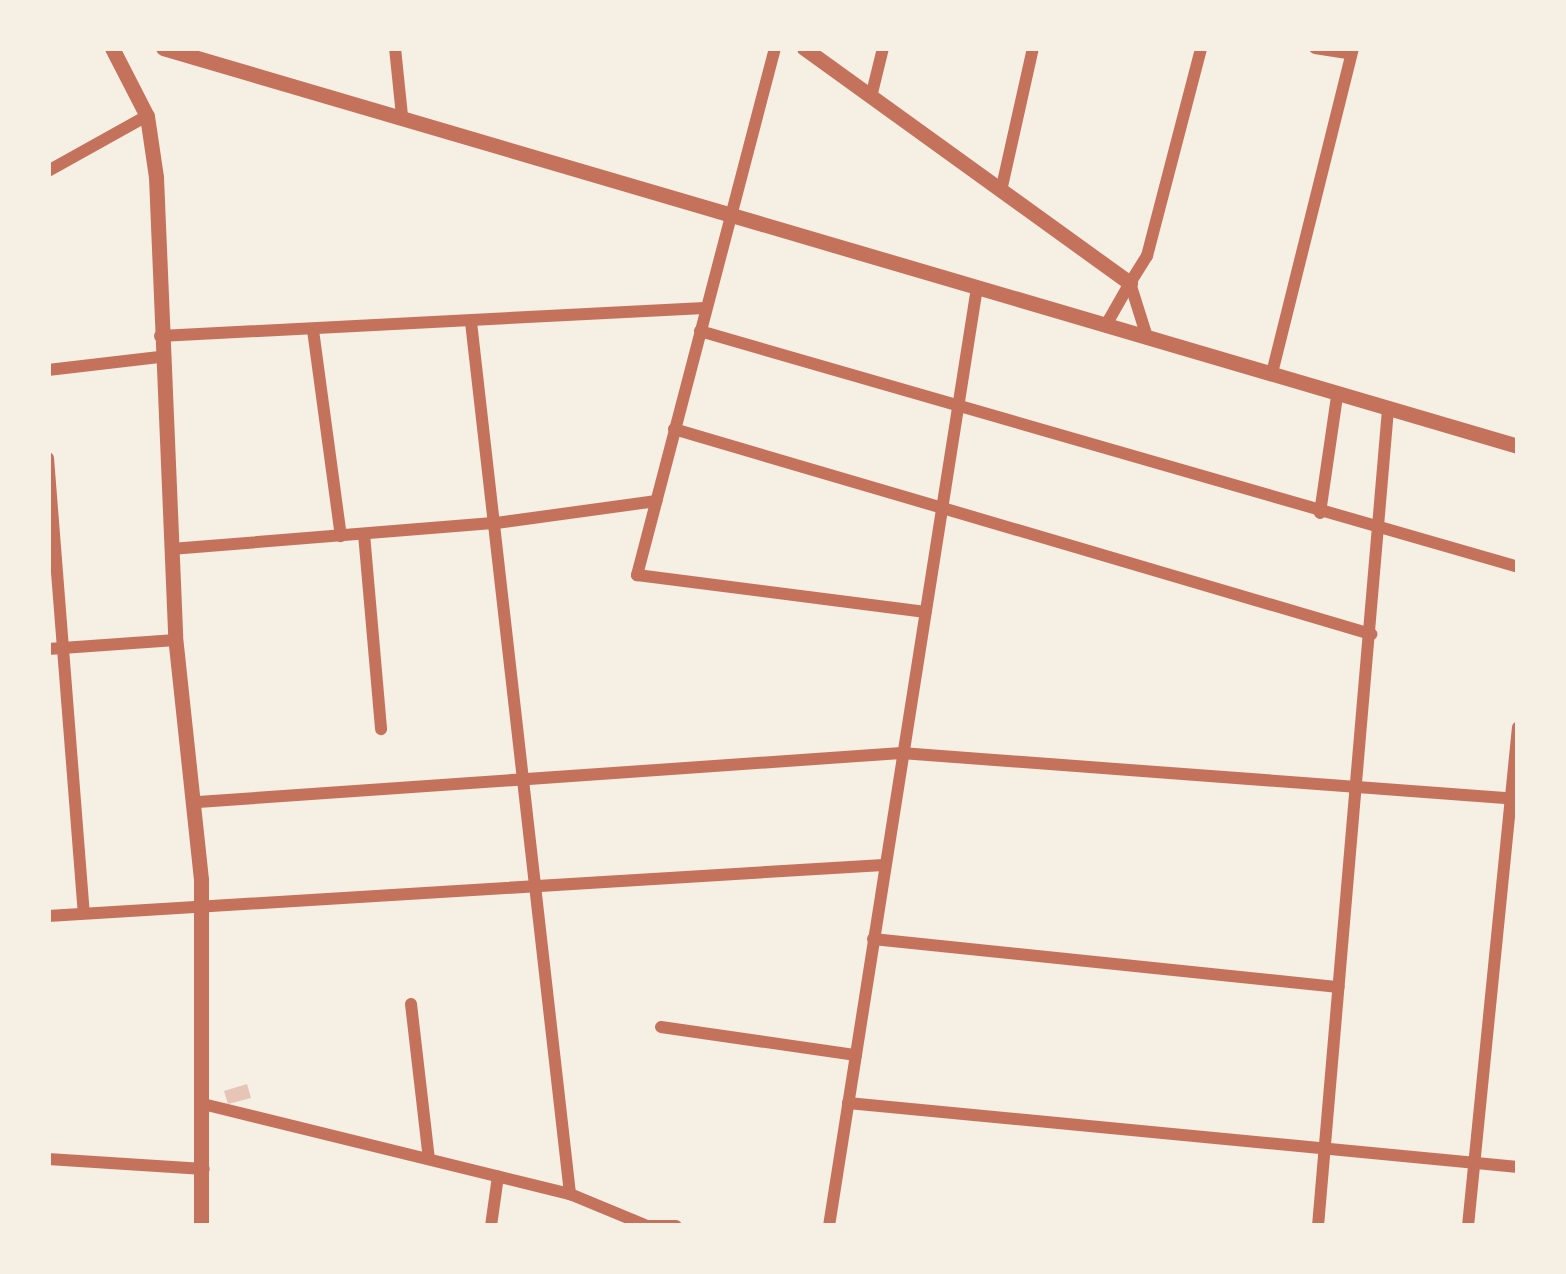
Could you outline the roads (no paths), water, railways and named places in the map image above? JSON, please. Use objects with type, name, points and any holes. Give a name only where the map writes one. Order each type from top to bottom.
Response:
[{"type":"street","points":[[112,48],[146,116],[176,640],[198,802],[201,1226]]},
{"type":"street","points":[[163,48],[1518,446]]},
{"type":"street","points":[[395,48],[402,116]]},
{"type":"street","points":[[775,48],[637,575],[926,612]]},
{"type":"street","points":[[804,48],[1130,283],[1147,337]]},
{"type":"street","points":[[871,97],[883,48]]},
{"type":"street","points":[[1001,191],[1033,48]]},
{"type":"street","points":[[1106,325],[1147,256],[1201,48]]},
{"type":"street","points":[[1272,373],[1352,51],[1315,48]]},
{"type":"street","points":[[48,171],[146,116]]},
{"type":"street","points":[[830,1226],[977,287]]},
{"type":"street","points":[[160,336],[704,308]]},
{"type":"street","points":[[471,322],[570,1194]]},
{"type":"street","points":[[313,331],[341,536]]},
{"type":"street","points":[[700,331],[1518,567]]},
{"type":"street","points":[[48,370],[159,357]]},
{"type":"street","points":[[1320,513],[1337,396]]},
{"type":"street","points":[[1318,1226],[1388,410]]},
{"type":"street","points":[[674,429],[942,512],[1371,634]]},
{"type":"street","points":[[48,458],[56,649],[84,913]]},
{"type":"street","points":[[171,549],[496,523],[656,501]]},
{"type":"street","points":[[364,534],[381,729]]},
{"type":"street","points":[[56,649],[176,640]]},
{"type":"street","points":[[1468,1226],[1518,728]]},
{"type":"street","points":[[198,802],[901,754],[1359,784],[1514,799]]},
{"type":"street","points":[[48,916],[883,865]]},
{"type":"street","points":[[872,939],[1339,987]]},
{"type":"street","points":[[411,1004],[429,1160]]},
{"type":"street","points":[[662,1028],[856,1055]]},
{"type":"street","points":[[848,1103],[1518,1166]]},
{"type":"street","points":[[203,1104],[570,1194],[645,1226],[676,1226]]},
{"type":"street","points":[[48,1159],[203,1169]]},
{"type":"street","points":[[490,1226],[498,1176]]}]
